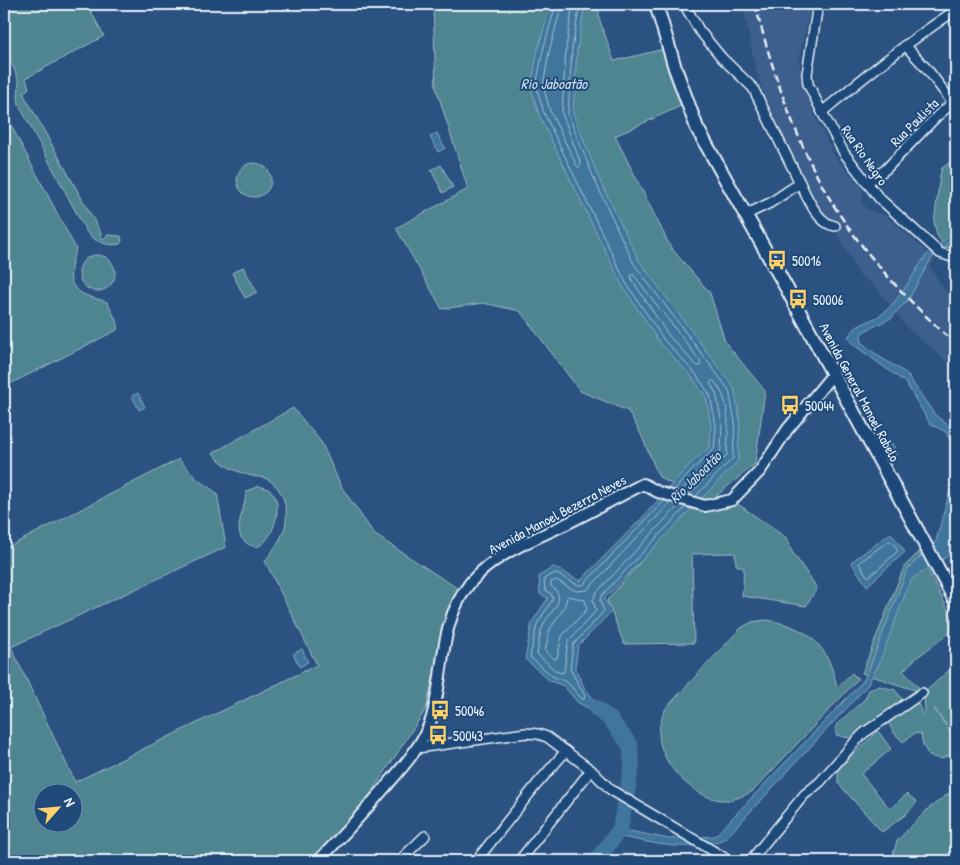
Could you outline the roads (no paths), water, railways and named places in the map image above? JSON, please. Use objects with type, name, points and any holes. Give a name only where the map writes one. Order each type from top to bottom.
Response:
[{"type":"main road","name":"Avenida General Manoel Rabelo","points":[[656,4],[675,68],[697,128],[956,602]]},
{"type":"street","points":[[686,4],[699,30],[722,58],[753,88],[800,183],[820,216],[828,224],[835,226]]},
{"type":"street","name":"Rua Rio Negro","points":[[818,4],[807,74],[808,84],[844,153],[879,198],[930,246],[940,253],[952,258],[956,257]]},
{"type":"street","points":[[822,112],[868,73],[956,10]]},
{"type":"street","points":[[905,45],[955,103]]},
{"type":"street","name":"Rua Paulista","points":[[867,183],[886,169],[936,117],[955,103]]},
{"type":"street","points":[[745,215],[770,203],[800,183]]},
{"type":"street","name":"Avenida Manoel Bezerra Neves","points":[[323,859],[417,748],[430,722],[436,700],[444,645],[451,618],[458,600],[471,582],[488,566],[515,549],[643,484],[658,492],[698,505],[705,506],[732,500],[760,471],[787,430],[833,374]]},
{"type":"street","points":[[750,861],[804,794],[820,782],[864,733],[922,693]]},
{"type":"street","points":[[417,748],[526,733],[538,734],[547,738],[591,770],[611,790],[730,861]]},
{"type":"street","points":[[476,861],[537,784],[566,751]]},
{"type":"street","points":[[520,861],[591,770]]},
{"type":"street","points":[[399,861],[424,836]]},
{"type":"water","name":"Rio Jaboatão","points":[[551,4],[585,4],[577,50],[573,113],[599,179],[639,261],[734,388],[740,421],[738,461],[604,599],[612,611],[578,646],[575,668],[585,689],[614,723],[577,702],[564,686],[550,681],[525,659],[532,622],[548,598],[540,594],[539,576],[554,567],[580,581],[643,517],[691,463],[710,447],[711,426],[706,397],[692,377],[660,343],[622,285],[539,115],[531,87],[538,49]]},
{"type":"water","points":[[437,133],[445,148],[438,152],[430,137]]},
{"type":"water","points":[[956,175],[956,235],[931,259],[908,300],[893,317],[863,332],[861,335],[862,343],[906,373],[935,415],[954,430],[956,436],[956,460],[955,451],[946,432],[930,424],[906,383],[854,345],[848,338],[850,333],[858,326],[878,317],[889,308],[901,294],[926,256],[952,232],[955,223],[953,191]]},
{"type":"water","points":[[138,393],[145,407],[139,410],[132,396]]},
{"type":"water","points":[[890,440],[898,454],[890,458],[882,444]]},
{"type":"water","points":[[956,468],[956,506],[951,536],[952,550],[948,556],[912,579],[879,664],[867,686],[726,838],[699,845],[672,846],[617,836],[620,829],[669,839],[715,836],[863,681],[907,570],[936,541]]},
{"type":"water","points":[[891,533],[905,552],[867,586],[851,562]]},
{"type":"water","points":[[302,649],[308,662],[300,667],[293,654]]},
{"type":"waterway","name":"Rio Jaboatão","points":[[596,708],[610,719],[630,745],[632,765],[620,829],[596,861]]},
{"type":"railway","points":[[755,4],[773,68],[788,110],[805,152],[828,196],[843,220],[877,264],[915,306],[956,344]]},
{"type":"place","name":"50016","points":[[777,260]]},
{"type":"place","name":"50006","points":[[798,299]]},
{"type":"place","name":"50044","points":[[790,405]]},
{"type":"place","name":"50046","points":[[440,710]]},
{"type":"place","name":"50043","points":[[438,735]]}]
